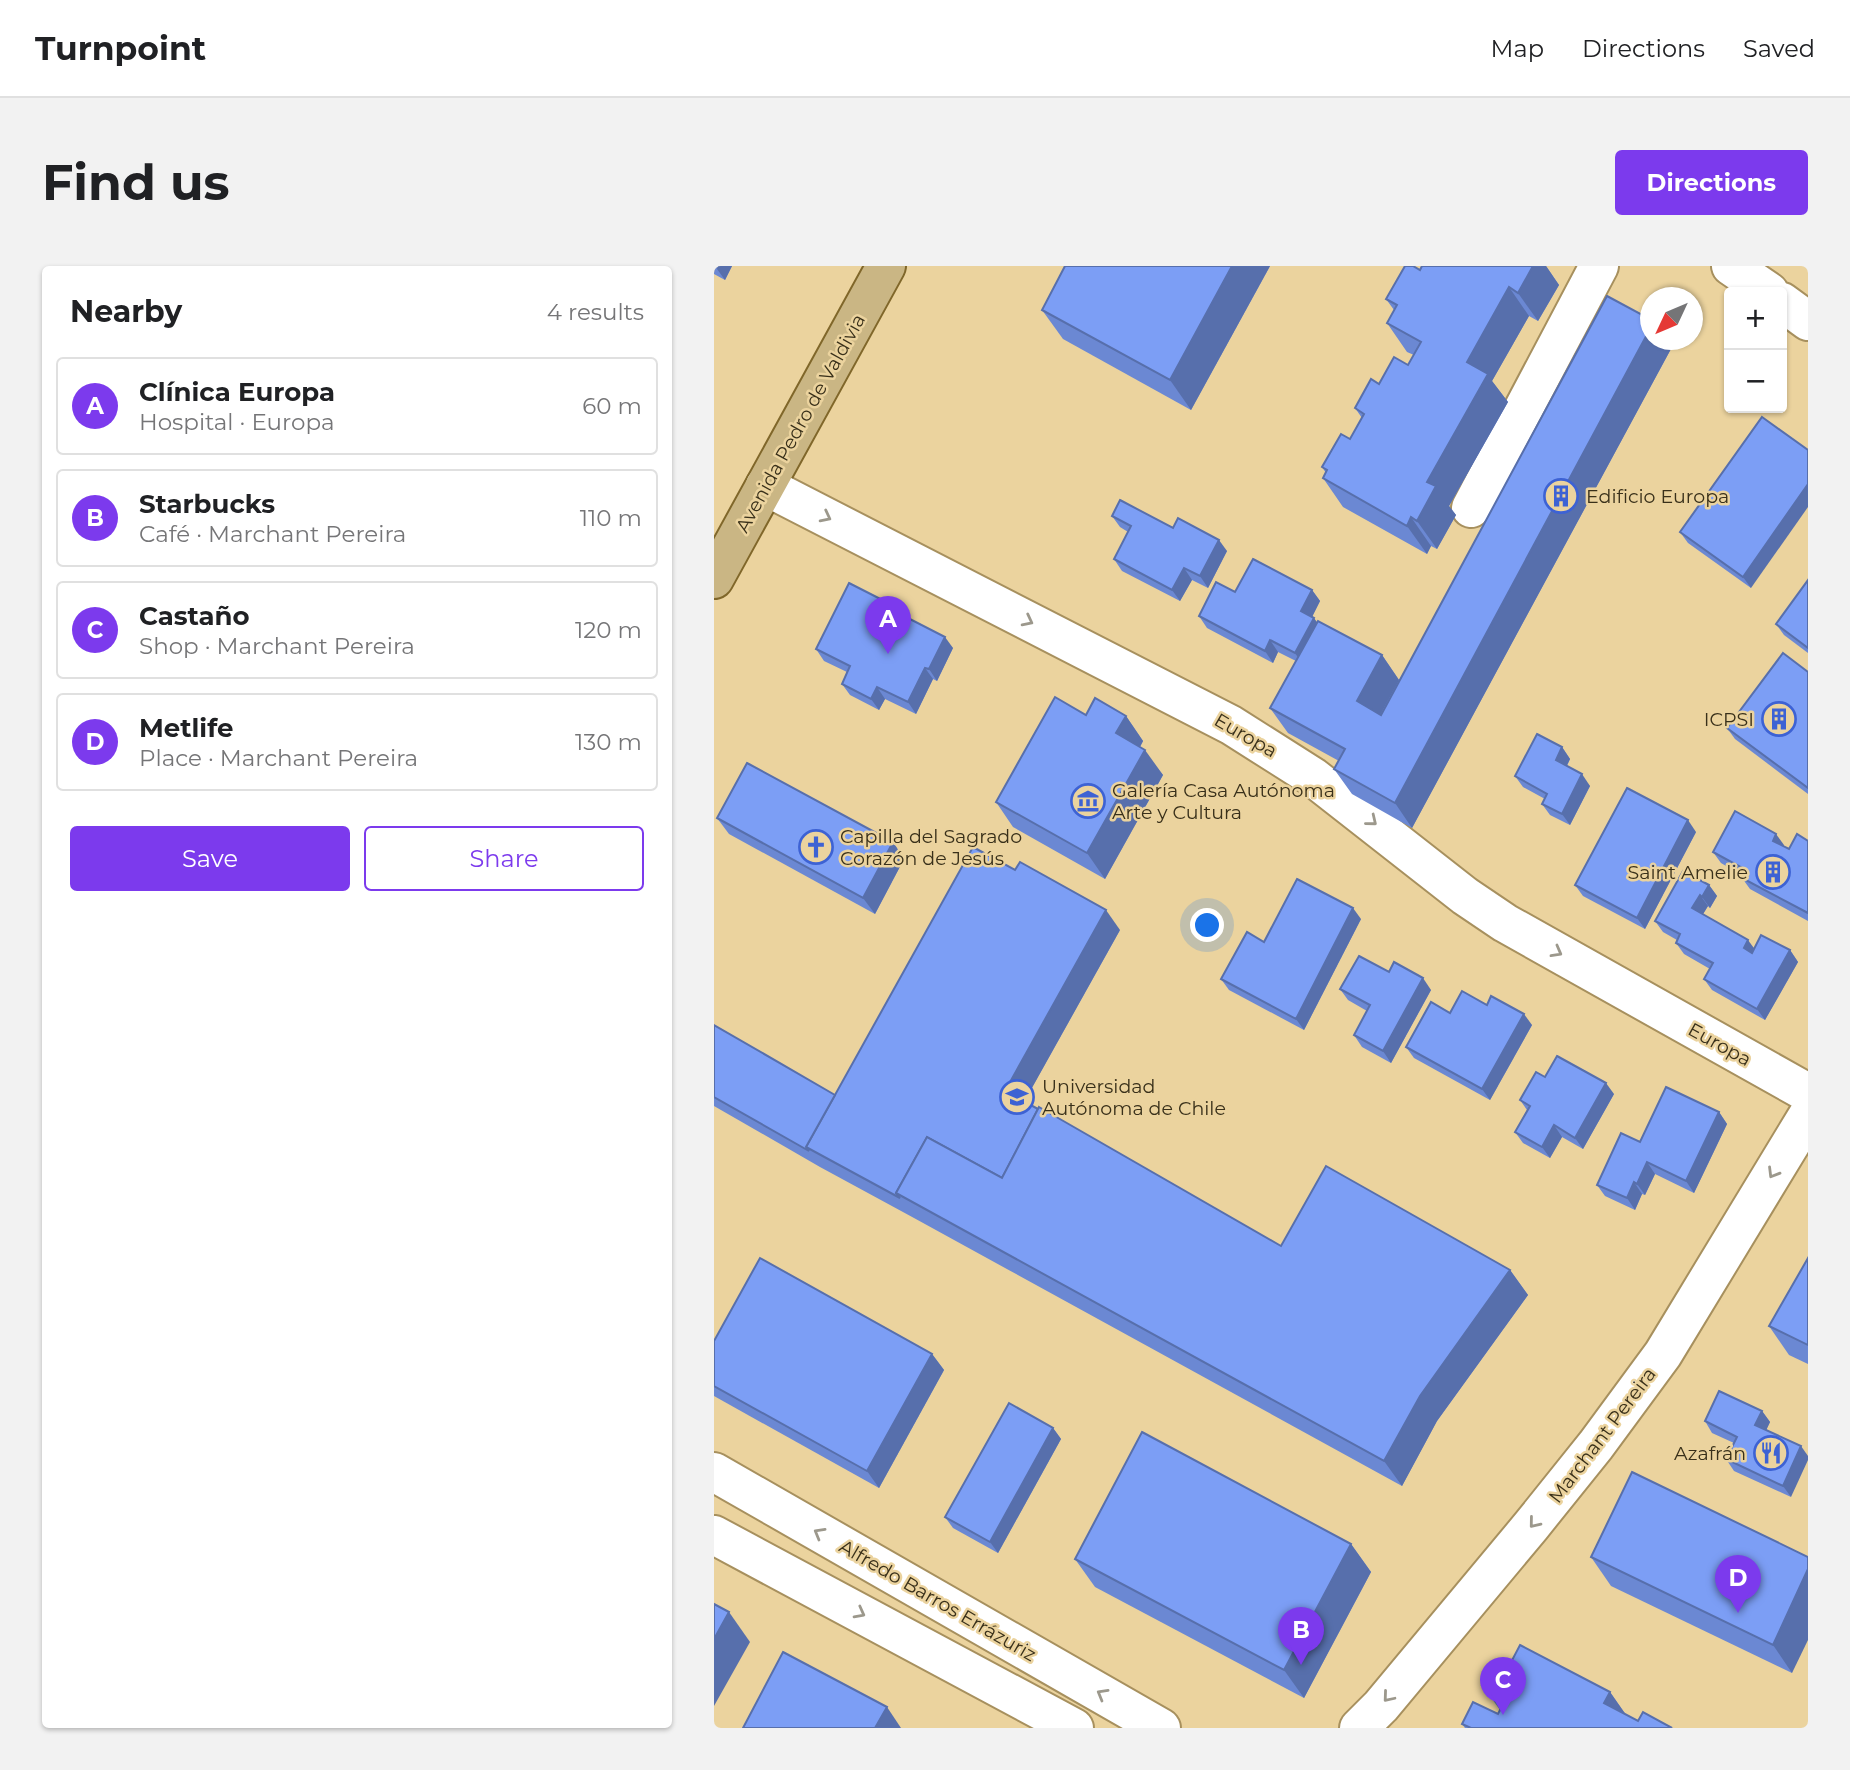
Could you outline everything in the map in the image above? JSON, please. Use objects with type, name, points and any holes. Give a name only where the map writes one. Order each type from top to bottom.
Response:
[{"type":"main road","name":"Avenida Pedro de Valdivia","points":[[718,562],[765,486],[886,266]]},
{"type":"street","points":[[1471,508],[1599,266]]},
{"type":"street","points":[[1731,266],[1762,287]]},
{"type":"street","points":[[1787,306],[1808,321]]},
{"type":"street","name":"Europa","points":[[765,486],[1231,725],[1313,777],[1454,888],[1505,923],[1808,1093]]},
{"type":"street","name":"Marchant Pereira","points":[[1359,1728],[1381,1706],[1596,1445],[1670,1342],[1808,1115]]},
{"type":"street","name":"Alfredo Barros Errázuriz","points":[[714,1472],[1161,1728]]},
{"type":"street","points":[[714,1535],[1074,1728]]},
{"type":"building","points":[[1065,266],[1232,266],[1170,380],[1042,310]]},
{"type":"building","points":[[1405,266],[1420,270],[1422,266],[1533,266],[1518,293],[1509,287],[1467,362],[1488,374],[1427,482],[1436,486],[1417,521],[1411,517],[1407,526],[1323,478],[1327,470],[1322,467],[1341,434],[1350,439],[1364,414],[1355,408],[1371,379],[1379,384],[1394,357],[1408,365],[1421,342],[1387,323],[1397,305],[1386,299]]},
{"type":"building","points":[[1607,296],[1640,314],[1640,348],[1395,803],[1334,769],[1345,749],[1270,708],[1318,621],[1382,655],[1357,701],[1381,715]]},
{"type":"building","points":[[1762,417],[1808,450],[1808,484],[1743,577],[1680,532]]},
{"type":"building","points":[[1120,500],[1173,528],[1178,518],[1219,540],[1200,576],[1184,568],[1172,590],[1114,559],[1131,526],[1112,516]]},
{"type":"building","points":[[1253,559],[1312,590],[1301,611],[1314,618],[1295,653],[1270,640],[1265,651],[1199,616],[1216,582],[1235,592]]},
{"type":"building","points":[[1808,580],[1808,648],[1776,624]]},
{"type":"building","points":[[849,583],[904,611],[902,615],[945,637],[908,702],[877,687],[871,699],[842,684],[850,666],[816,649]]},
{"type":"building","name":"ICPSI","points":[[1783,653],[1808,672],[1808,788],[1727,728]]},
{"type":"building","name":"Galería Casa Autónoma Arte y Cultura","points":[[1055,697],[1086,715],[1095,698],[1126,716],[1116,733],[1145,750],[1087,853],[996,802]]},
{"type":"building","points":[[1537,734],[1562,747],[1556,760],[1582,774],[1562,814],[1542,804],[1547,794],[1515,776]]},
{"type":"building","name":"Capilla del Sagrado Corazón de Jesús","points":[[747,763],[893,842],[863,898],[717,818]]},
{"type":"building","points":[[1627,788],[1688,820],[1637,918],[1575,885]]},
{"type":"building","name":"Saint Amelie","points":[[1735,811],[1776,834],[1773,841],[1789,849],[1797,834],[1808,841],[1808,913],[1742,878],[1746,870],[1713,852]]},
{"type":"building","points":[[973,847],[1015,870],[1020,862],[1106,910],[1005,1091],[1038,1109],[1002,1178],[927,1137],[896,1193],[900,1198],[806,1147]]},
{"type":"building","points":[[1683,871],[1709,885],[1692,908],[1748,940],[1744,948],[1752,953],[1761,935],[1790,950],[1757,1009],[1704,979],[1713,963],[1676,943],[1680,934],[1655,921]]},
{"type":"building","points":[[1297,879],[1353,908],[1296,1019],[1221,979],[1247,932],[1264,942]]},
{"type":"building","points":[[1359,956],[1389,972],[1394,962],[1423,978],[1383,1051],[1354,1035],[1370,1005],[1340,989]]},
{"type":"building","points":[[1462,991],[1487,1005],[1491,996],[1524,1014],[1482,1089],[1406,1047],[1431,1002],[1450,1013]]},
{"type":"building","points":[[714,1025],[835,1095],[806,1147],[809,1151],[714,1097]]},
{"type":"building","points":[[1557,1056],[1606,1083],[1575,1138],[1554,1125],[1542,1147],[1515,1132],[1530,1106],[1520,1100],[1536,1072],[1545,1077]]},
{"type":"building","points":[[1666,1087],[1719,1112],[1686,1181],[1647,1162],[1627,1198],[1597,1185],[1621,1133],[1640,1142]]},
{"type":"building","points":[[1039,1107],[1281,1246],[1326,1166],[1510,1270],[1420,1396],[1384,1461],[896,1193],[927,1137],[1002,1178]]},
{"type":"building","points":[[760,1258],[932,1354],[867,1471],[714,1386],[714,1341]]},
{"type":"building","points":[[1808,1258],[1808,1345],[1769,1326]]},
{"type":"building","name":"Azafrán","points":[[1719,1391],[1762,1411],[1755,1425],[1801,1446],[1783,1486],[1726,1459],[1737,1437],[1705,1421]]},
{"type":"building","points":[[1009,1403],[1053,1428],[990,1542],[945,1517]]},
{"type":"building","points":[[1142,1432],[1351,1544],[1284,1670],[1075,1559]]},
{"type":"building","points":[[1632,1472],[1808,1557],[1808,1569],[1773,1645],[1591,1557]]},
{"type":"building","points":[[714,1604],[729,1612],[714,1639]]},
{"type":"building","points":[[1520,1645],[1610,1692],[1604,1703],[1638,1721],[1643,1712],[1672,1728],[1471,1728],[1462,1724],[1473,1702],[1498,1714],[1506,1698],[1482,1685],[1494,1663],[1507,1670]]},
{"type":"building","points":[[783,1652],[887,1707],[875,1728],[743,1728]]},
{"type":"place","name":"Edificio Europa","points":[[1561,496]]},
{"type":"place","name":"Clínica Europa","points":[[888,654]]},
{"type":"place","name":"ICPSI","points":[[1779,719]]},
{"type":"place","name":"Galería Casa Autónoma Arte y Cultura","points":[[1088,801]]},
{"type":"place","name":"Capilla del Sagrado Corazón de Jesús","points":[[816,847]]},
{"type":"place","name":"Saint Amelie","points":[[1773,872]]},
{"type":"place","name":"Universidad Autónoma de Chile","points":[[1017,1097]]},
{"type":"place","name":"Azafrán","points":[[1771,1453]]},
{"type":"place","name":"Metlife","points":[[1738,1613]]},
{"type":"place","name":"Starbucks","points":[[1301,1665]]},
{"type":"place","name":"Castaño","points":[[1503,1715]]}]
